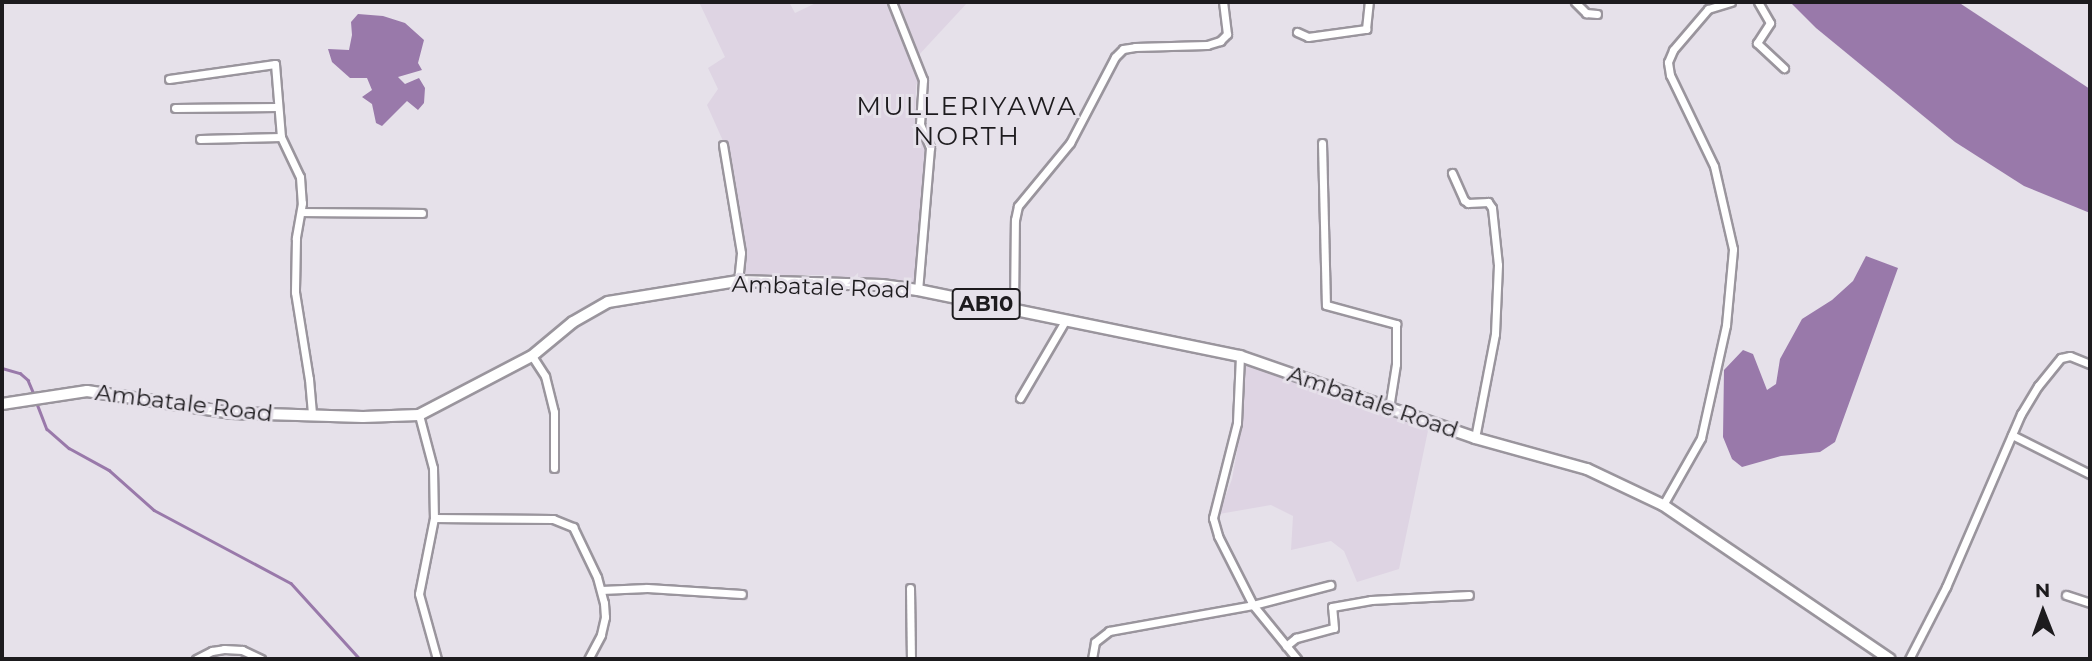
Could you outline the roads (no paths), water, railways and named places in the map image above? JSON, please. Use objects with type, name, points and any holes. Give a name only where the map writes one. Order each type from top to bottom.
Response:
[{"type":"main road","name":"Ambatale Road","points":[[2,404],[69,391],[105,392],[232,413],[312,416],[418,415],[532,356],[582,316],[608,302],[738,281],[882,285],[1240,356],[1475,438],[1587,469],[1663,505],[1890,659]]},
{"type":"street","points":[[892,2],[923,80],[920,124],[930,148],[918,290]]},
{"type":"street","points":[[1014,310],[1015,220],[1018,206],[1070,143],[1115,57],[1123,50],[1135,47],[1206,45],[1220,41],[1227,34],[1223,2]]},
{"type":"street","points":[[1297,32],[1308,37],[1366,29],[1368,2]]},
{"type":"street","points":[[1575,2],[1586,13],[1597,14]]},
{"type":"street","points":[[1663,505],[1701,438],[1726,325],[1733,249],[1714,166],[1670,75],[1668,62],[1673,50],[1708,9],[1731,2]]},
{"type":"street","points":[[1758,2],[1770,23],[1756,43],[1784,68]]},
{"type":"street","points":[[169,79],[275,64],[281,137],[300,177],[302,212],[296,237],[295,282],[312,416]]},
{"type":"street","points":[[175,108],[277,107]]},
{"type":"street","points":[[200,139],[281,137]]},
{"type":"street","points":[[1322,143],[1326,305],[1396,324],[1396,364],[1389,408]]},
{"type":"street","points":[[723,145],[741,253],[738,281]]},
{"type":"street","points":[[1452,173],[1464,200],[1468,203],[1488,202],[1492,208],[1498,265],[1495,334],[1475,438]]},
{"type":"street","points":[[302,212],[422,213]]},
{"type":"street","points":[[1020,398],[1065,321]]},
{"type":"street","points":[[532,356],[545,376],[551,398],[554,468]]},
{"type":"street","points":[[1240,356],[1237,424],[1213,518],[1218,536],[1253,605],[1297,659]]},
{"type":"street","points":[[1909,659],[1946,587],[2021,414],[2056,362],[2070,356],[2090,364]]},
{"type":"street","points":[[418,415],[433,468],[434,518],[419,594],[437,659]]},
{"type":"street","points":[[2012,435],[2090,474]]},
{"type":"street","points":[[434,518],[553,519],[568,522],[573,527],[601,590],[605,617],[601,635],[588,659]]},
{"type":"street","points":[[1092,659],[1095,642],[1109,631],[1253,605],[1330,585]]},
{"type":"street","points":[[601,590],[647,588],[742,594]]},
{"type":"street","points":[[910,588],[911,659]]},
{"type":"street","points":[[1286,646],[1296,638],[1334,628],[1332,607],[1371,600],[1469,595]]},
{"type":"street","points":[[2066,595],[2090,603]]},
{"type":"street","points":[[196,659],[212,650],[224,649],[242,650],[261,659]]},
{"type":"waterway","points":[[2,368],[20,373],[28,380],[34,394]]},
{"type":"waterway","points":[[36,401],[47,429],[69,448],[109,470],[154,510],[291,583],[360,659]]},
{"type":"district","name":"MULLERIYAWA NORTH","points":[[967,122]]}]
